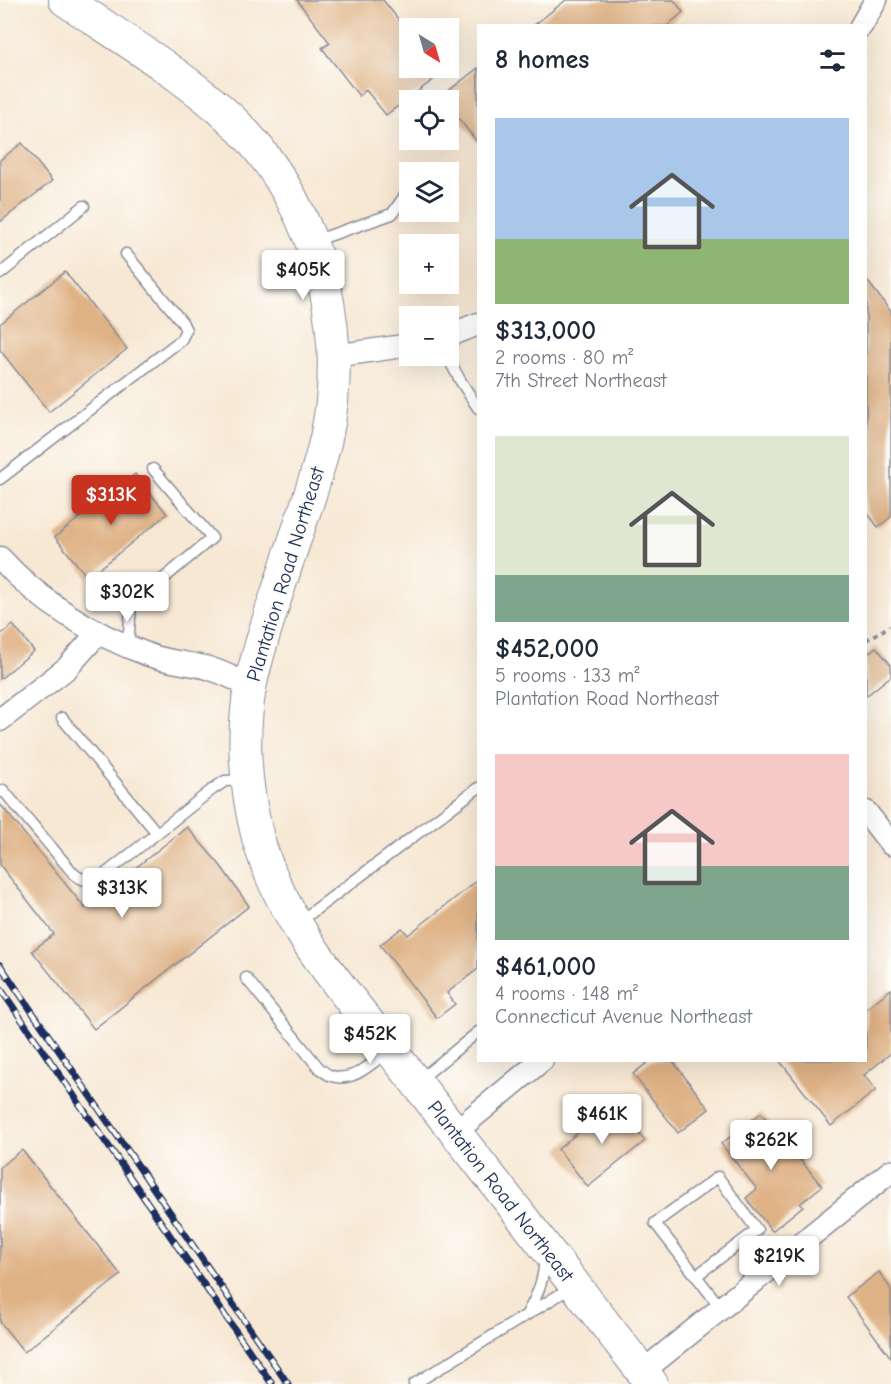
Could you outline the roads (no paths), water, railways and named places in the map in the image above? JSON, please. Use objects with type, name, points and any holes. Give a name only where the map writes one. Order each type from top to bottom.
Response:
[{"type":"street","name":"Plantation Road Northeast","points":[[65,0],[192,86],[224,112],[255,145],[298,210],[324,284],[331,316],[334,356],[334,379],[326,438],[264,633],[250,686],[246,724],[249,798],[260,842],[275,884],[296,924],[334,981],[647,1378]]},
{"type":"street","points":[[862,24],[876,0]]},
{"type":"street","points":[[459,332],[477,324]]},
{"type":"street","points":[[334,356],[399,347]]},
{"type":"street","points":[[0,558],[51,605],[98,633],[151,656],[210,669],[250,686]]},
{"type":"street","points":[[0,720],[67,668],[98,633]]},
{"type":"street","points":[[867,813],[891,844]]},
{"type":"street","points":[[455,1132],[540,1062]]},
{"type":"street","points":[[647,1378],[721,1308],[891,1171]]},
{"type":"lane","points":[[311,242],[392,214],[399,204]]},
{"type":"lane","points":[[0,274],[84,206]]},
{"type":"lane","points":[[0,479],[181,340],[186,330],[182,322],[126,254]]},
{"type":"lane","points":[[452,366],[477,406]]},
{"type":"lane","points":[[128,646],[131,606],[212,538],[153,469]]},
{"type":"lane","points":[[62,718],[157,832]]},
{"type":"lane","points":[[0,792],[3,790],[74,874],[83,881],[100,878],[225,781],[248,780]]},
{"type":"lane","points":[[296,924],[477,789]]},
{"type":"lane","points":[[246,978],[319,1068],[332,1076],[342,1077],[356,1074],[390,1050]]},
{"type":"lane","points":[[416,1083],[477,1033]]},
{"type":"lane","points":[[696,1276],[757,1230],[718,1178],[655,1223],[696,1276],[721,1308]]},
{"type":"lane","points":[[526,1315],[537,1295],[544,1267],[545,1259],[540,1240]]},
{"type":"lane","points":[[414,1384],[575,1285]]},
{"type":"railway","points":[[0,965],[288,1384]]},
{"type":"railway","points":[[0,988],[272,1384]]}]
